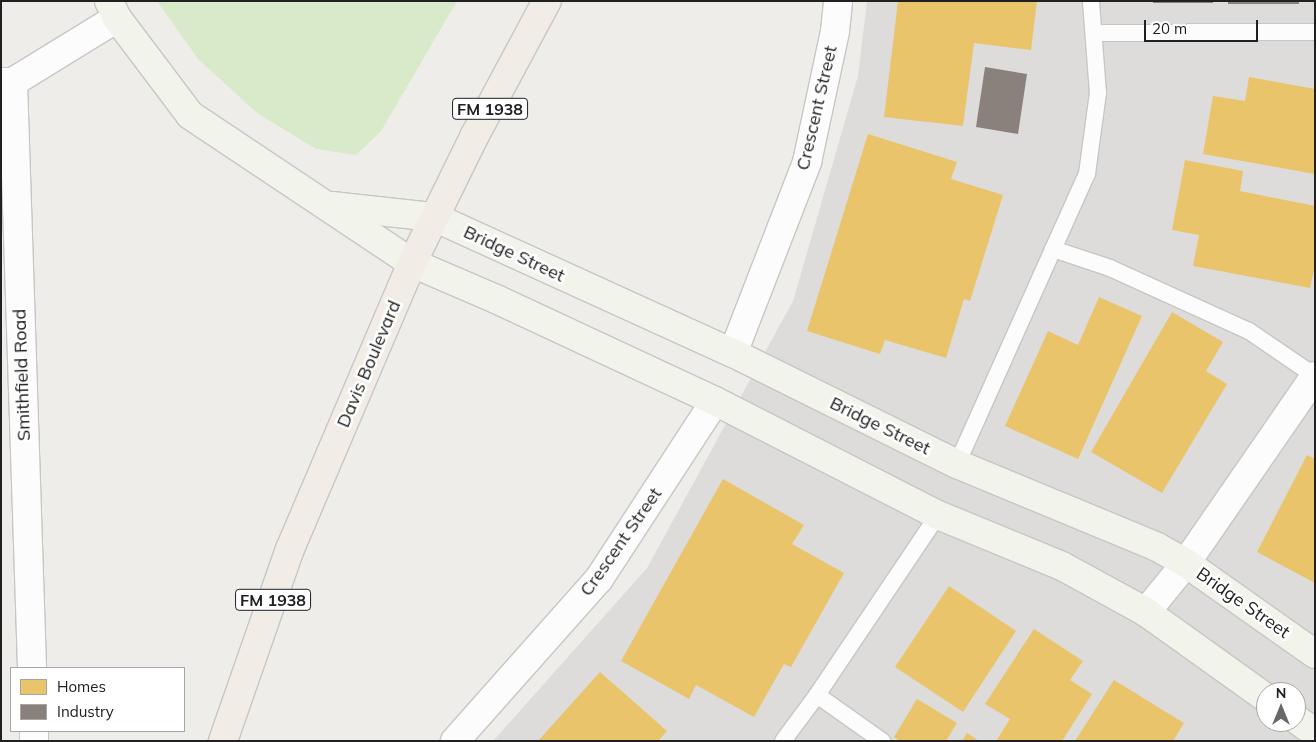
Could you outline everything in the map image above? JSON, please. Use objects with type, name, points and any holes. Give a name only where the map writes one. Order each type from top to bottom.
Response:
[{"type":"main road","name":"Davis Boulevard","points":[[223,741],[290,549],[412,263],[434,217],[547,1]]},
{"type":"street","name":"Crescent Street","points":[[733,353],[807,162],[836,31],[838,1]]},
{"type":"street","points":[[7,82],[113,9],[190,115],[412,263],[496,299],[715,401],[938,515],[1062,566],[1146,612],[1256,691]]},
{"type":"street","name":"Smithfield Road","points":[[7,82],[32,667]]},
{"type":"street","points":[[329,206],[434,217]]},
{"type":"street","name":"Bridge Street","points":[[434,217],[733,353],[957,464],[1157,547],[1186,563],[1315,654]]},
{"type":"street","points":[[1146,612],[1186,563],[1315,376]]},
{"type":"street","name":"Crescent Street","points":[[455,741],[599,579],[715,401]]},
{"type":"lane","points":[[957,464],[1088,174],[1098,93],[1092,1]]},
{"type":"lane","points":[[1094,33],[1315,32]]},
{"type":"lane","points":[[1054,249],[1110,268],[1249,331],[1315,376]]},
{"type":"lane","points":[[783,741],[817,695],[938,515]]},
{"type":"lane","points":[[817,695],[882,741]]},
{"type":"shaded area","points":[[867,1],[1315,1],[1315,741],[493,741],[647,568],[793,301],[858,76]]},
{"type":"green space","points":[[157,1],[457,1],[381,131],[356,155],[316,149],[257,113],[198,59]]},
{"type":"building: Homes","points":[[898,1],[1037,1],[1031,50],[974,43],[963,126],[884,117]]},
{"type":"building: Homes","points":[[1249,77],[1315,89],[1315,174],[1203,154],[1213,96],[1245,101]]},
{"type":"building: Homes","points":[[868,134],[957,162],[951,179],[1003,195],[970,301],[964,299],[946,358],[885,340],[880,354],[807,331]]},
{"type":"building: Homes","points":[[1185,160],[1243,171],[1240,191],[1315,206],[1315,265],[1310,288],[1193,266],[1199,235],[1172,230]]},
{"type":"building: Homes","points":[[1099,297],[1142,316],[1078,459],[1005,426],[1048,331],[1078,345]]},
{"type":"building: Homes","points":[[1172,312],[1223,342],[1206,371],[1227,384],[1162,493],[1091,452]]},
{"type":"building: Homes","points":[[1307,455],[1315,459],[1315,583],[1257,552]]},
{"type":"building: Homes","points":[[723,479],[804,525],[792,544],[844,573],[791,667],[784,664],[754,717],[696,685],[689,699],[621,661]]},
{"type":"building: Homes","points":[[949,586],[1016,631],[963,712],[895,667]]},
{"type":"building: Homes","points":[[1034,629],[1083,661],[1070,680],[1092,694],[1062,741],[996,741],[1010,719],[985,704]]},
{"type":"building: Homes","points":[[600,672],[667,731],[658,741],[538,741]]},
{"type":"building: Homes","points":[[1114,680],[1184,723],[1173,741],[1075,741]]},
{"type":"building: Homes","points":[[917,699],[957,723],[946,741],[900,741],[894,737]]},
{"type":"building: Homes","points":[[967,733],[979,741],[962,741]]},
{"type":"building: Industry","points":[[1153,1],[1213,1],[1213,3],[1153,3]]},
{"type":"building: Industry","points":[[1228,1],[1299,1],[1299,4],[1228,4]]},
{"type":"building: Industry","points":[[985,67],[1027,74],[1018,134],[976,127]]}]
